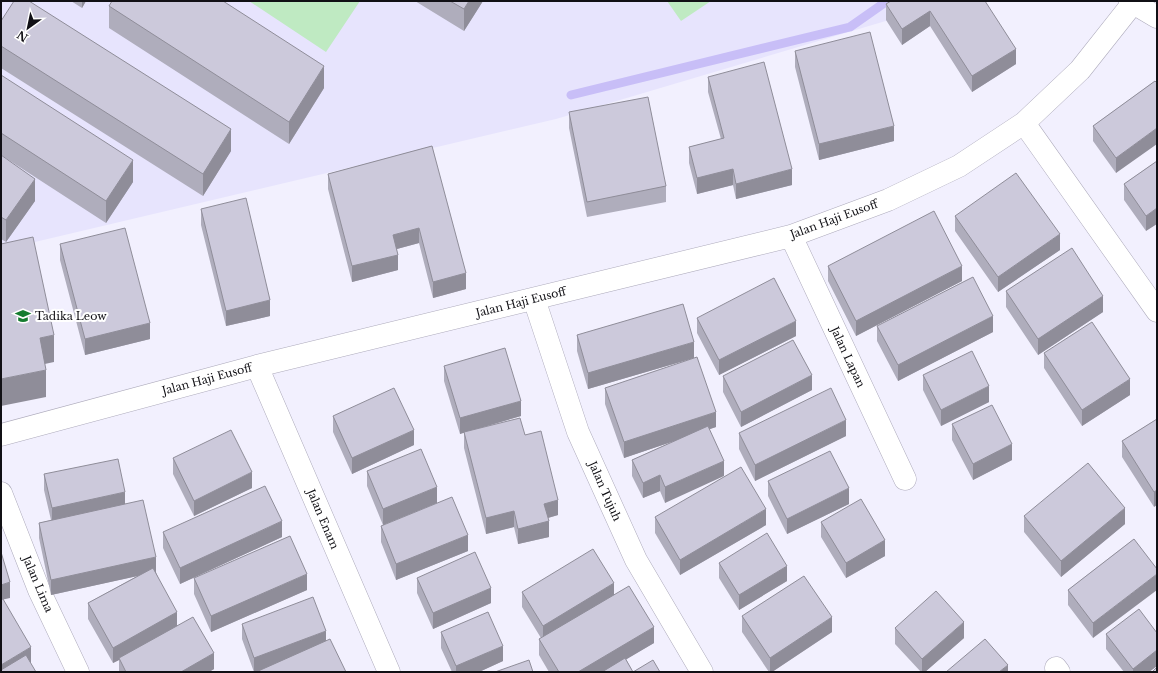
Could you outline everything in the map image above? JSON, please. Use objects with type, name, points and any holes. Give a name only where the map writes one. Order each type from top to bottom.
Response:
[{"type":"street","points":[[1134,2],[1157,17]]},
{"type":"street","name":"Jalan Haji Eusoff","points":[[1,435],[256,366],[791,236],[888,200],[959,166],[1024,123],[1080,70],[1134,2]]},
{"type":"street","points":[[1024,123],[1157,312]]},
{"type":"street","name":"Jalan Lapan","points":[[791,236],[905,479]]},
{"type":"street","name":"Jalan Tujuh","points":[[534,299],[578,432],[636,560],[702,672]]},
{"type":"street","name":"Jalan Enam","points":[[256,366],[388,672]]},
{"type":"street","name":"Jalan Lima","points":[[1,494],[39,590],[78,672]]},
{"type":"shaded area","points":[[1,1],[902,1],[889,20],[556,119],[1,250]]},
{"type":"green space","points":[[249,1],[360,1],[326,52]]},
{"type":"green space","points":[[667,1],[711,1],[681,21]]},
{"type":"building","points":[[14,1],[29,1],[231,129],[203,174],[1,46],[1,21]]},
{"type":"building","points":[[112,1],[223,1],[324,66],[289,122],[109,6]]},
{"type":"building","points":[[450,1],[469,1],[464,9]]},
{"type":"building","points":[[891,1],[985,1],[1016,49],[972,76],[930,11],[902,29],[886,4]]},
{"type":"building","points":[[870,32],[894,126],[819,144],[795,51]]},
{"type":"building","points":[[764,62],[792,169],[736,184],[733,169],[697,178],[689,147],[724,138],[708,77]]},
{"type":"building","points":[[1,75],[133,160],[106,201],[1,133]]},
{"type":"building","points":[[1155,81],[1157,83],[1157,128],[1116,158],[1093,126]]},
{"type":"building","points":[[648,97],[666,186],[587,202],[569,112]]},
{"type":"building","points":[[432,146],[466,273],[433,282],[419,228],[393,235],[398,255],[352,266],[328,174]]},
{"type":"building","points":[[1,155],[35,179],[6,220],[1,217]]},
{"type":"building","points":[[1157,161],[1157,208],[1146,216],[1124,184]]},
{"type":"building","points":[[1016,173],[1060,234],[998,277],[955,216]]},
{"type":"building","points":[[246,198],[270,300],[226,311],[201,209]]},
{"type":"building","points":[[934,211],[962,266],[856,321],[828,266]]},
{"type":"building","points":[[125,228],[150,323],[85,339],[60,244]]},
{"type":"building","name":"Tadika Leow","points":[[33,237],[54,335],[40,338],[46,370],[1,379],[1,244]]},
{"type":"building","points":[[1072,248],[1103,296],[1038,339],[1006,291]]},
{"type":"building","points":[[973,277],[993,316],[898,365],[877,326]]},
{"type":"building","points":[[774,278],[796,321],[719,360],[697,318]]},
{"type":"building","points":[[683,304],[694,342],[588,373],[577,335]]},
{"type":"building","points":[[1092,322],[1130,379],[1082,410],[1044,353]]},
{"type":"building","points":[[793,340],[812,375],[741,412],[723,376]]},
{"type":"building","points":[[505,348],[521,401],[460,418],[444,366]]},
{"type":"building","points":[[972,351],[989,386],[941,410],[923,375]]},
{"type":"building","points":[[697,357],[716,412],[624,442],[605,388]]},
{"type":"building","points":[[394,388],[414,430],[352,458],[333,416]]},
{"type":"building","points":[[831,388],[846,420],[755,465],[739,433]]},
{"type":"building","points":[[992,405],[1012,444],[973,464],[952,424]]},
{"type":"building","points":[[520,418],[525,435],[541,431],[558,500],[544,504],[549,521],[518,529],[514,511],[486,518],[464,432]]},
{"type":"building","points":[[1157,419],[1157,490],[1154,492],[1122,441]]},
{"type":"building","points":[[708,426],[724,461],[665,487],[660,475],[643,483],[632,460]]},
{"type":"building","points":[[231,430],[252,472],[194,501],[173,458]]},
{"type":"building","points":[[421,449],[437,487],[383,509],[367,471]]},
{"type":"building","points":[[830,451],[849,488],[787,519],[768,481]]},
{"type":"building","points":[[118,459],[125,492],[52,508],[44,474]]},
{"type":"building","points":[[1088,463],[1125,508],[1061,561],[1024,516]]},
{"type":"building","points":[[741,467],[766,509],[680,560],[655,517]]},
{"type":"building","points":[[265,486],[282,521],[180,568],[163,532]]},
{"type":"building","points":[[452,497],[468,535],[396,564],[381,526]]},
{"type":"building","points":[[861,499],[885,540],[846,563],[821,522]]},
{"type":"building","points":[[143,500],[156,557],[51,580],[39,523]]},
{"type":"building","points":[[767,533],[787,566],[739,595],[719,563]]},
{"type":"building","points":[[290,536],[307,574],[211,616],[194,578]]},
{"type":"building","points":[[1134,539],[1157,569],[1157,574],[1093,623],[1068,590]]},
{"type":"building","points":[[593,549],[614,583],[543,626],[522,592]]},
{"type":"building","points":[[1,552],[10,582],[1,585]]},
{"type":"building","points":[[475,552],[491,588],[433,613],[417,578]]},
{"type":"building","points":[[153,568],[177,612],[113,648],[88,603]]},
{"type":"building","points":[[804,576],[832,617],[770,658],[742,616]]},
{"type":"building","points":[[629,586],[654,627],[578,672],[559,672],[539,639]]},
{"type":"building","points":[[936,591],[964,622],[922,659],[895,628]]},
{"type":"building","points":[[313,597],[326,631],[254,658],[242,624]]},
{"type":"building","points":[[3,599],[31,647],[1,665],[1,600]]},
{"type":"building","points":[[1139,609],[1157,633],[1157,650],[1133,669],[1106,634]]},
{"type":"building","points":[[488,612],[503,646],[456,666],[441,632]]},
{"type":"building","points":[[193,617],[214,653],[181,672],[126,672],[119,658]]},
{"type":"building","points":[[330,639],[346,672],[256,672]]},
{"type":"building","points":[[985,639],[1008,665],[999,672],[946,672]]},
{"type":"building","points":[[26,655],[36,672],[1,672],[1,670]]},
{"type":"building","points":[[625,658],[633,672],[602,672]]},
{"type":"building","points":[[529,660],[533,672],[495,672]]},
{"type":"building","points":[[653,660],[660,672],[633,672]]},
{"type":"building","points":[[1157,667],[1157,672],[1152,672]]},
{"type":"waterway","points":[[571,95],[850,27],[887,1]]},
{"type":"place","name":"Tadika Leow","points":[[23,316]]}]
